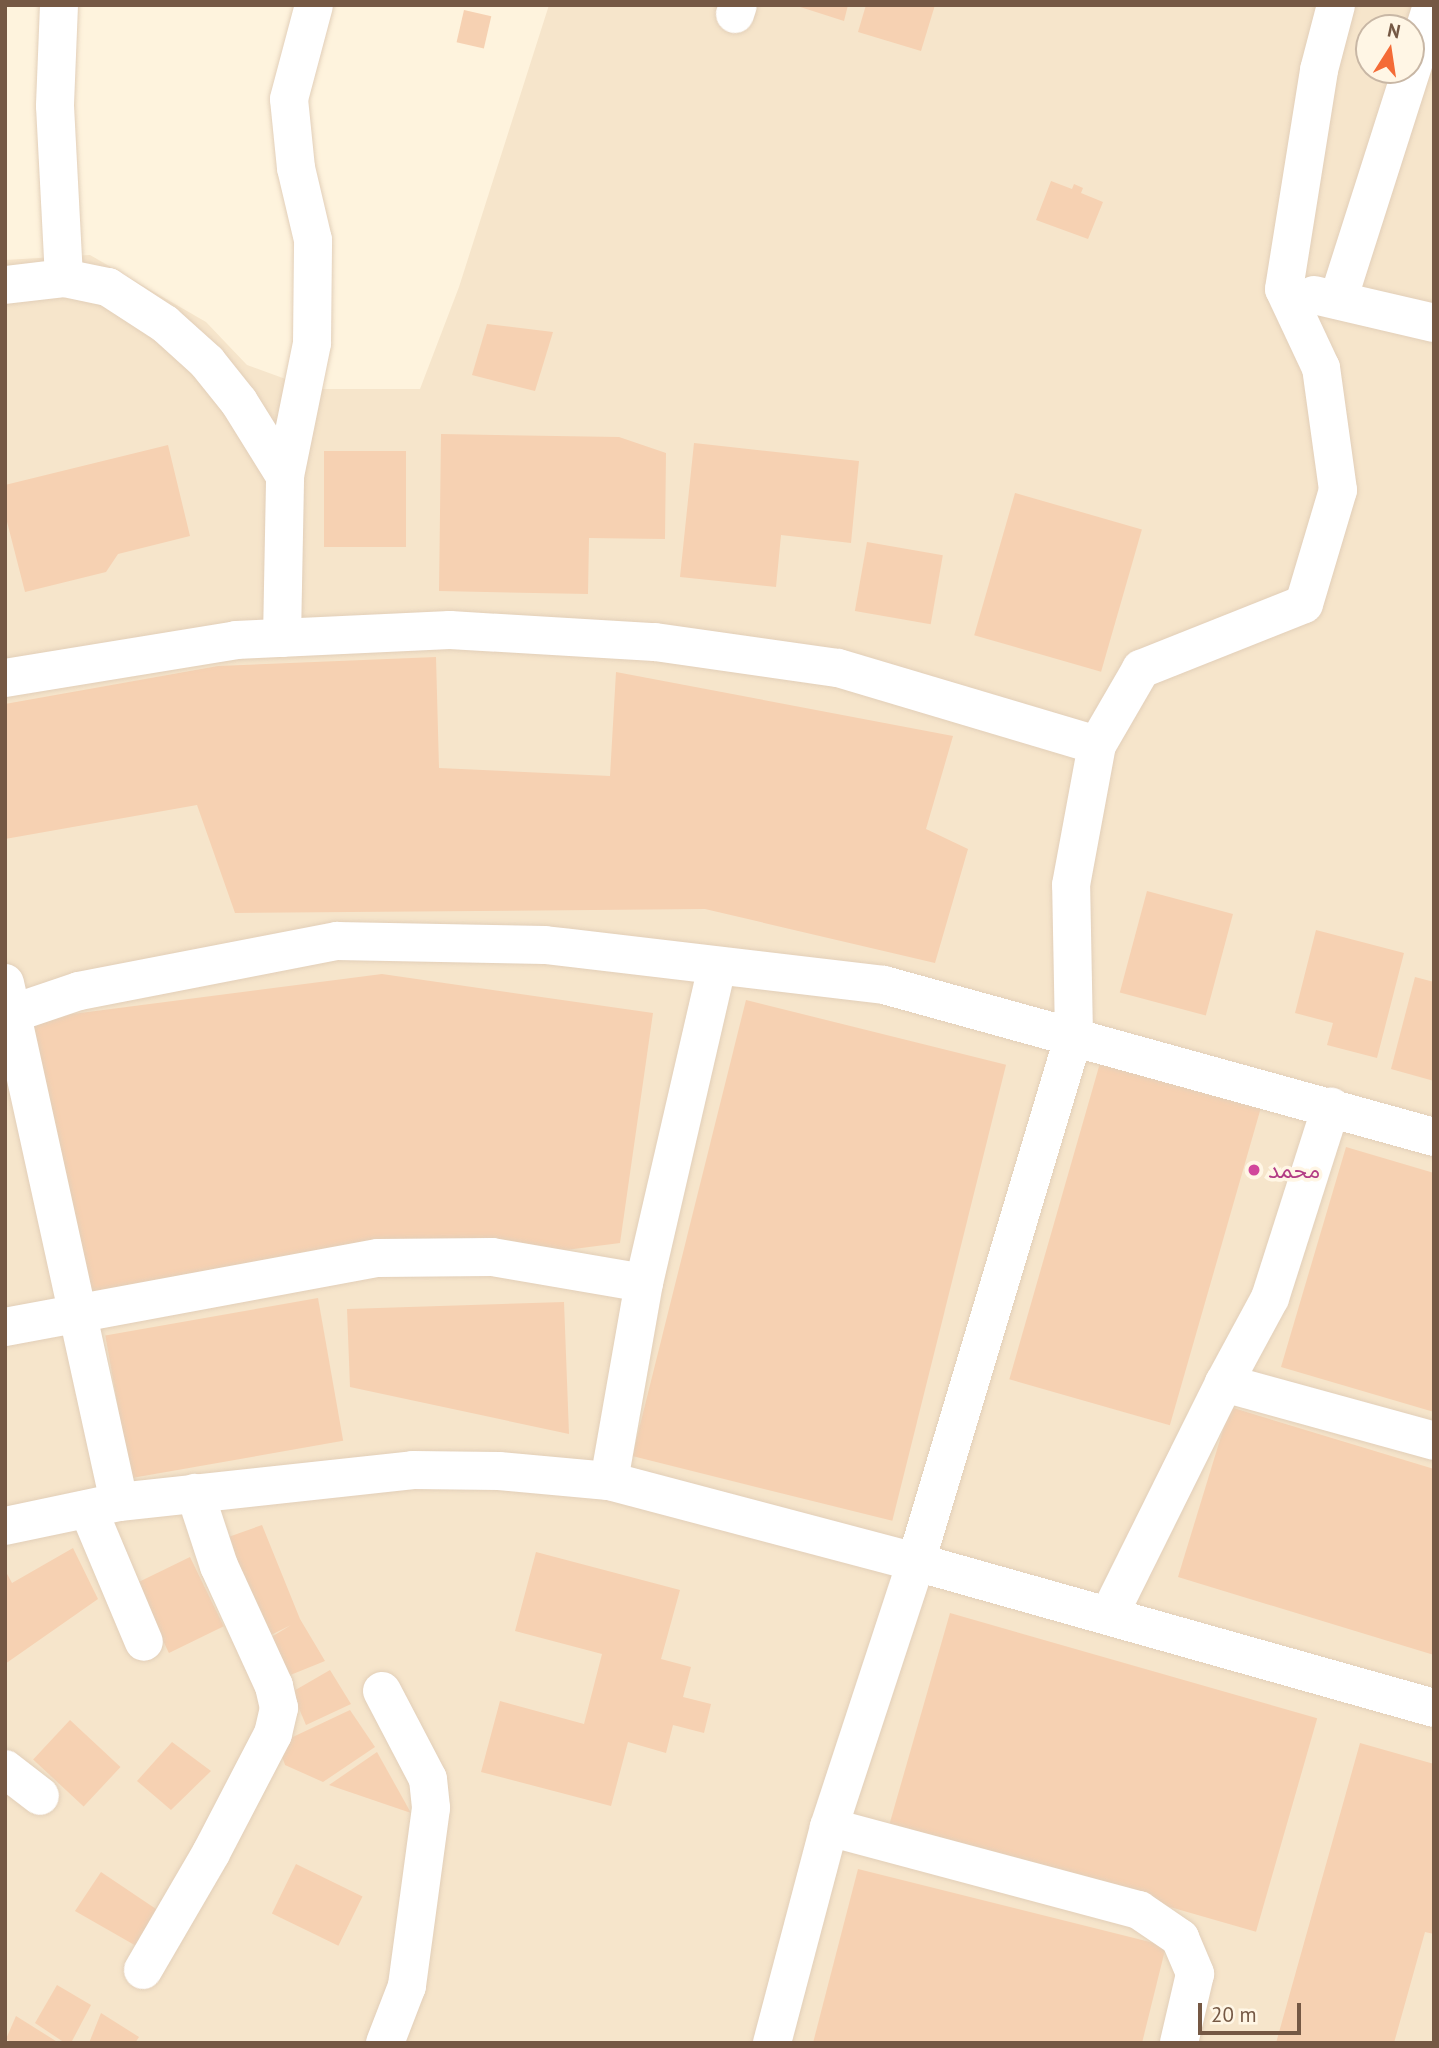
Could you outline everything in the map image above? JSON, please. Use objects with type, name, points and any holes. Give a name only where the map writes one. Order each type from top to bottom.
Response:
[{"type":"street","points":[[59,5],[55,106],[64,278]]},
{"type":"street","points":[[282,638],[285,476],[312,330],[313,240],[296,168],[289,99],[314,5]]},
{"type":"street","points":[[772,2043],[830,1827],[916,1562],[1074,1035],[1071,885],[1097,746],[1141,669],[1304,604],[1338,490],[1321,369],[1284,289],[1319,70],[1335,5]]},
{"type":"street","points":[[1338,300],[1432,5]]},
{"type":"street","points":[[5,285],[64,278],[108,287],[165,324],[207,362],[239,402],[285,476]]},
{"type":"street","points":[[1284,289],[1434,323]]},
{"type":"street","points":[[5,678],[236,640],[450,630],[655,642],[838,668],[1097,746]]},
{"type":"street","points":[[144,1642],[103,1505],[76,1313],[8,1004],[337,941],[545,945],[884,985],[1074,1035],[1434,1137]]},
{"type":"street","points":[[609,1481],[644,1283],[717,967]]},
{"type":"street","points":[[1109,1615],[1224,1383],[1270,1298],[1331,1107]]},
{"type":"street","points":[[5,1327],[378,1258],[492,1257],[644,1283]]},
{"type":"street","points":[[1224,1383],[1434,1441]]},
{"type":"street","points":[[5,1526],[103,1505],[413,1469],[499,1471],[609,1481],[1109,1615],[1434,1708]]},
{"type":"street","points":[[143,1970],[273,1734],[279,1708],[274,1686],[219,1566],[195,1493]]},
{"type":"street","points":[[382,1691],[428,1779],[431,1808],[407,1986],[385,2043]]},
{"type":"street","points":[[5,1769],[40,1796]]},
{"type":"street","points":[[830,1827],[1139,1910],[1180,1938],[1195,1974],[1179,2043]]},
{"type":"shaded area","points":[[549,5],[1434,5],[1434,2043],[5,2043],[5,260],[90,255],[206,322],[247,365],[313,389],[420,389],[459,287]]},
{"type":"building","points":[[794,5],[848,5],[844,21]]},
{"type":"building","points":[[866,5],[935,5],[921,51],[858,32]]},
{"type":"building","points":[[464,10],[491,16],[484,48],[457,42]]},
{"type":"building","points":[[1051,181],[1072,189],[1074,184],[1083,188],[1081,193],[1103,202],[1088,239],[1036,220]]},
{"type":"building","points":[[487,324],[553,332],[535,391],[472,375]]},
{"type":"building","points":[[441,434],[619,437],[666,453],[665,539],[589,538],[588,594],[439,591]]},
{"type":"building","points":[[694,443],[859,461],[851,543],[781,535],[776,587],[680,577]]},
{"type":"building","points":[[168,445],[190,536],[118,554],[106,572],[25,592],[5,514],[5,485]]},
{"type":"building","points":[[324,451],[406,451],[406,547],[324,547]]},
{"type":"building","points":[[1015,493],[1142,529],[1101,672],[974,635]]},
{"type":"building","points":[[867,542],[943,555],[931,624],[855,611]]},
{"type":"building","points":[[436,657],[439,768],[610,776],[616,672],[953,736],[926,829],[968,849],[935,963],[705,909],[235,913],[197,805],[5,839],[5,704],[218,666]]},
{"type":"building","points":[[1147,891],[1233,914],[1206,1015],[1120,992]]},
{"type":"building","points":[[1316,930],[1404,953],[1377,1058],[1327,1045],[1333,1023],[1295,1013]]},
{"type":"building","points":[[382,974],[653,1013],[620,1243],[65,1315],[26,1020]]},
{"type":"building","points":[[1415,977],[1434,982],[1434,1081],[1391,1069]]},
{"type":"building","points":[[746,1000],[1006,1065],[892,1521],[632,1456]]},
{"type":"building","points":[[1100,1063],[1261,1109],[1170,1425],[1009,1379]]},
{"type":"building","points":[[1346,1147],[1434,1173],[1434,1412],[1281,1367]]},
{"type":"building","points":[[318,1298],[343,1441],[130,1478],[105,1336]]},
{"type":"building","points":[[564,1302],[569,1434],[350,1387],[347,1309]]},
{"type":"building","points":[[1230,1407],[1434,1469],[1434,1655],[1178,1577]]},
{"type":"building","points":[[262,1525],[300,1619],[325,1661],[278,1680],[260,1644],[291,1625],[263,1639],[217,1541]]},
{"type":"building","points":[[73,1548],[98,1599],[5,1664],[5,1570],[12,1583]]},
{"type":"building","points":[[536,1552],[680,1590],[661,1659],[691,1667],[683,1697],[711,1704],[704,1733],[673,1725],[666,1753],[628,1742],[611,1806],[481,1772],[500,1701],[584,1724],[602,1654],[515,1631]]},
{"type":"building","points":[[190,1557],[224,1626],[169,1653],[135,1584]]},
{"type":"building","points":[[950,1613],[1317,1718],[1256,1932],[889,1826]]},
{"type":"building","points":[[330,1670],[351,1704],[306,1725],[292,1692]]},
{"type":"building","points":[[350,1710],[375,1747],[323,1782],[285,1765],[278,1744]]},
{"type":"building","points":[[70,1720],[120,1767],[84,1807],[33,1759]]},
{"type":"building","points":[[172,1742],[211,1771],[171,1810],[137,1781]]},
{"type":"building","points":[[1360,1743],[1434,1764],[1434,1934],[1425,1932],[1394,2043],[1276,2043]]},
{"type":"building","points":[[377,1752],[411,1813],[329,1785]]},
{"type":"building","points":[[296,1864],[363,1896],[338,1946],[272,1913]]},
{"type":"building","points":[[858,1869],[1166,1946],[1142,2043],[813,2043]]},
{"type":"building","points":[[101,1872],[159,1911],[138,1947],[75,1911]]},
{"type":"building","points":[[57,1985],[91,2005],[71,2043],[65,2043],[35,2023]]},
{"type":"building","points":[[101,2013],[139,2037],[135,2043],[89,2043]]},
{"type":"building","points":[[16,2016],[59,2043],[13,2043],[6,2039]]},
{"type":"place","name":"محمد","points":[[1254,1170]]}]
